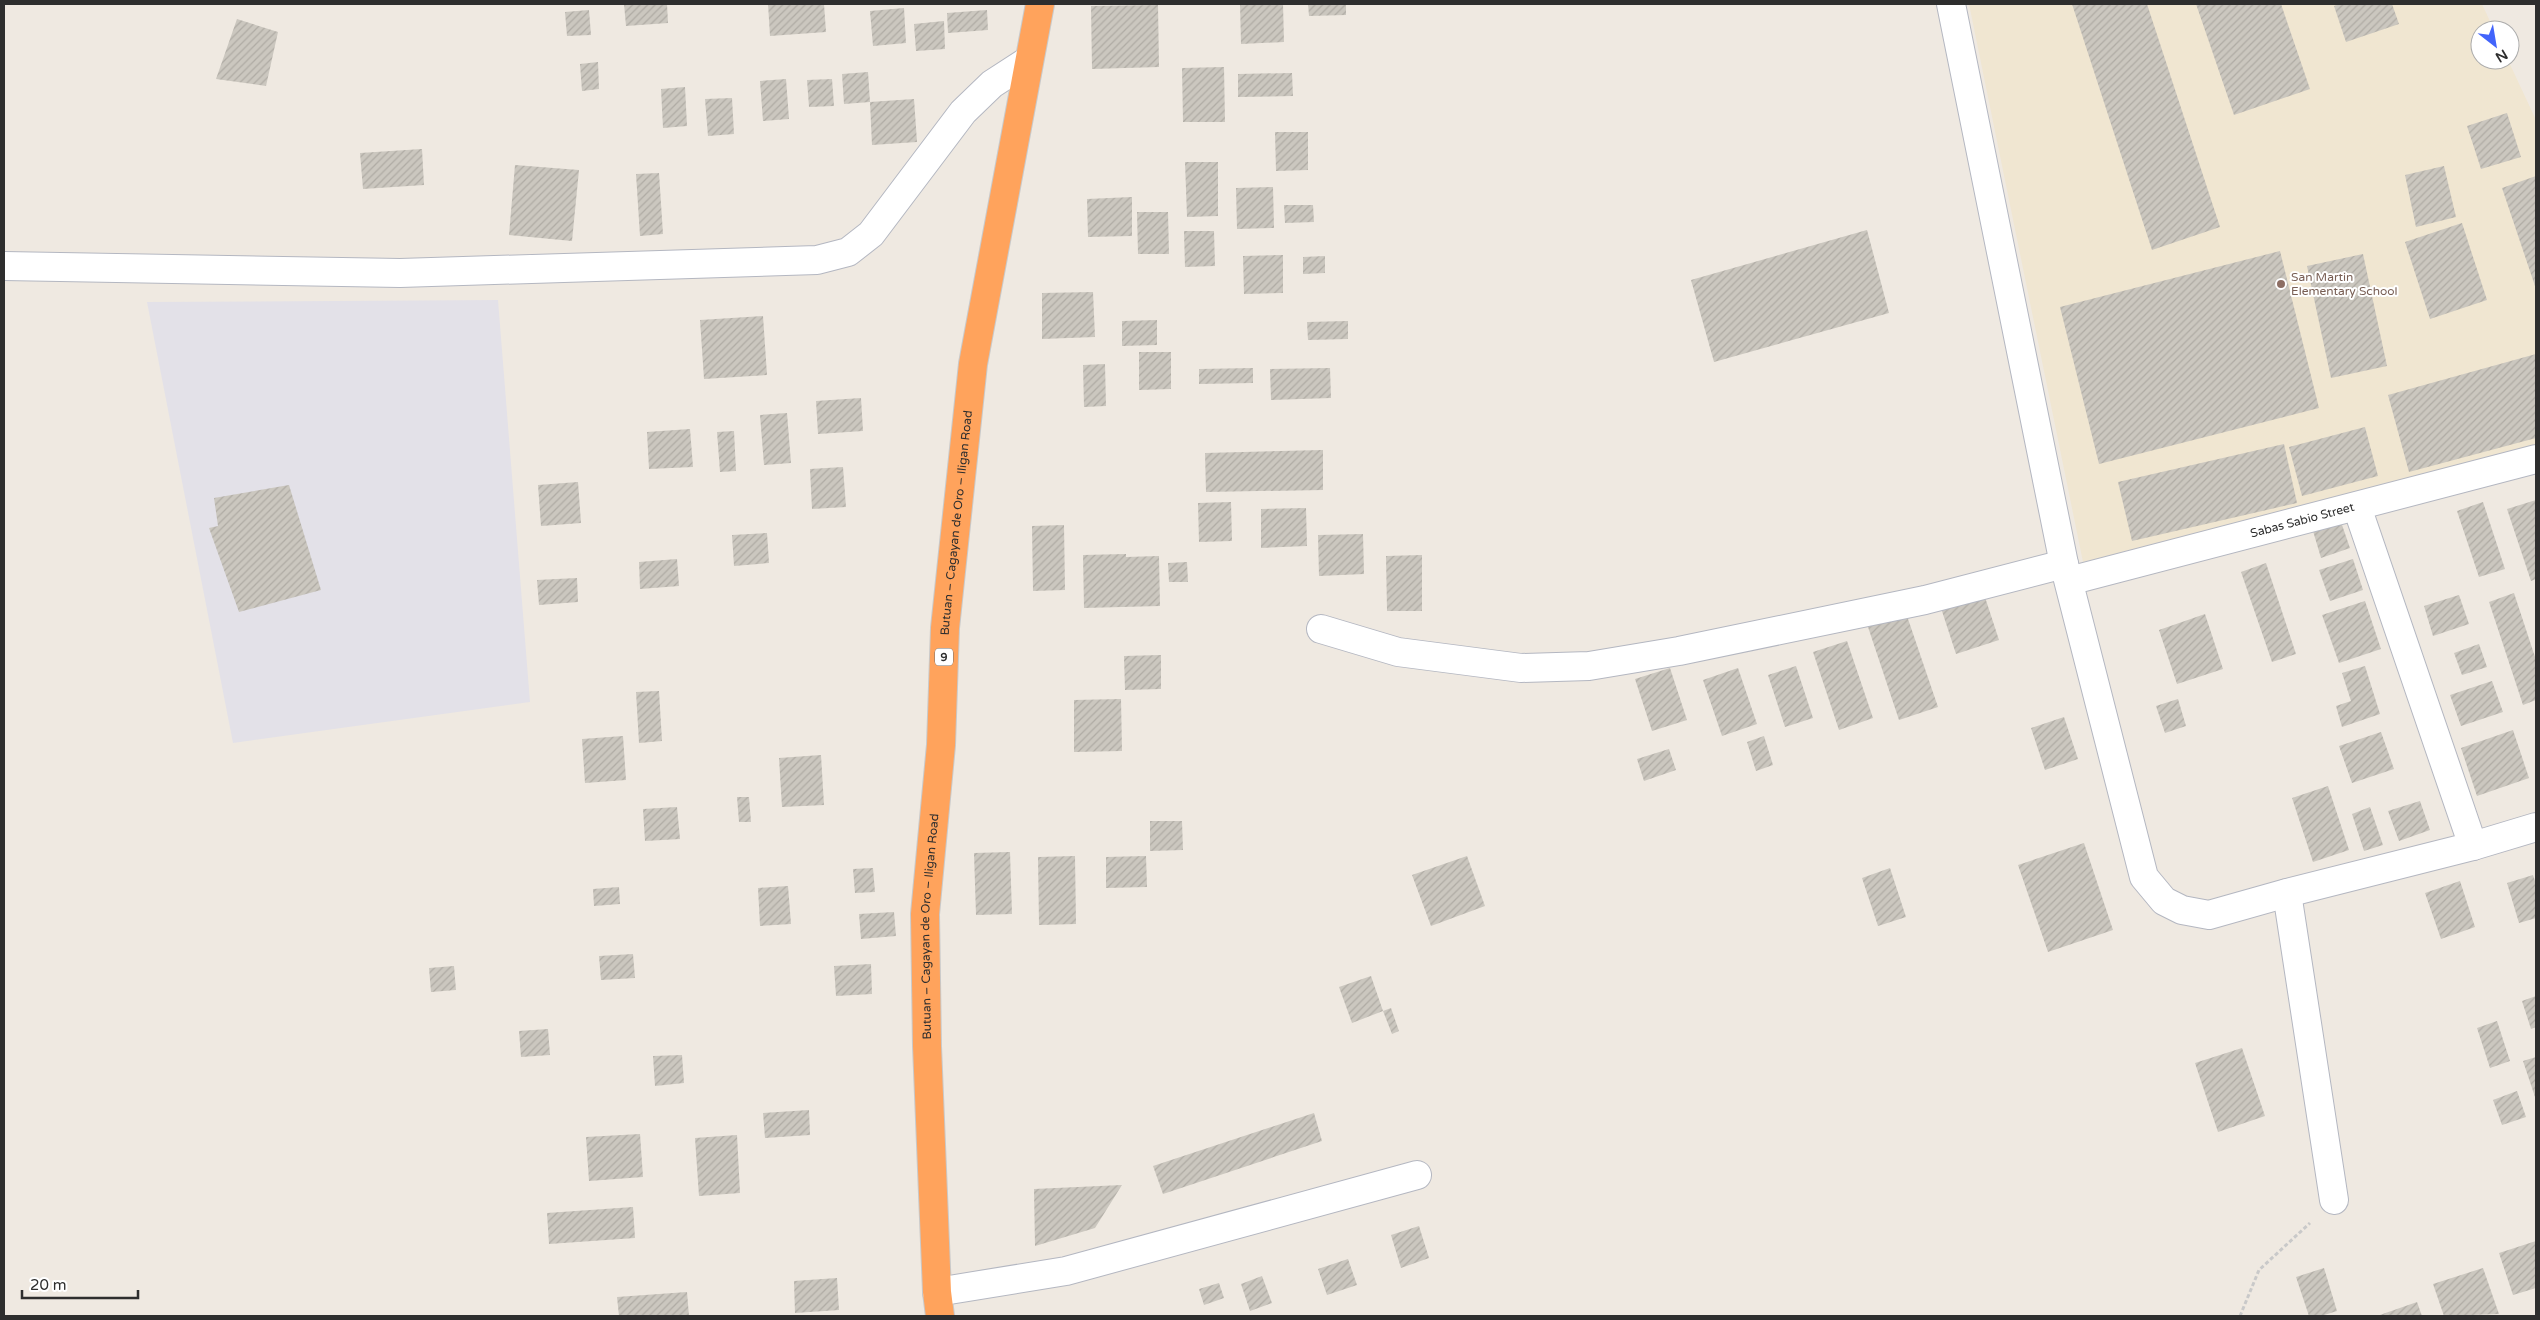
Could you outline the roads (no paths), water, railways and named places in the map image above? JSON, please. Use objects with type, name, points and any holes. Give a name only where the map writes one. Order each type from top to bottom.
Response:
[{"type":"highway","name":"Butuan – Cagayan de Oro – Iligan Road","points":[[939,1304],[927,1046],[926,914],[942,744],[945,628],[973,364],[1040,4]]},
{"type":"street","points":[[1951,4],[2066,573],[2144,877],[2164,901],[2182,910],[2209,915],[2287,893],[2473,846],[2536,827]]},
{"type":"street","points":[[4,266],[400,273],[818,260],[848,252],[871,234],[962,112],[992,84],[1029,60]]},
{"type":"street","name":"Sabas Sabio Street","points":[[1321,629],[1398,652],[1521,668],[1589,666],[1679,651],[2066,573],[2357,507],[2536,459]]},
{"type":"street","points":[[2357,507],[2473,846]]},
{"type":"street","points":[[2287,893],[2334,1200]]},
{"type":"street","points":[[939,1304],[1418,1175]]},
{"type":"place","name":"San Martin Elementary School","points":[[2281,284]]}]
